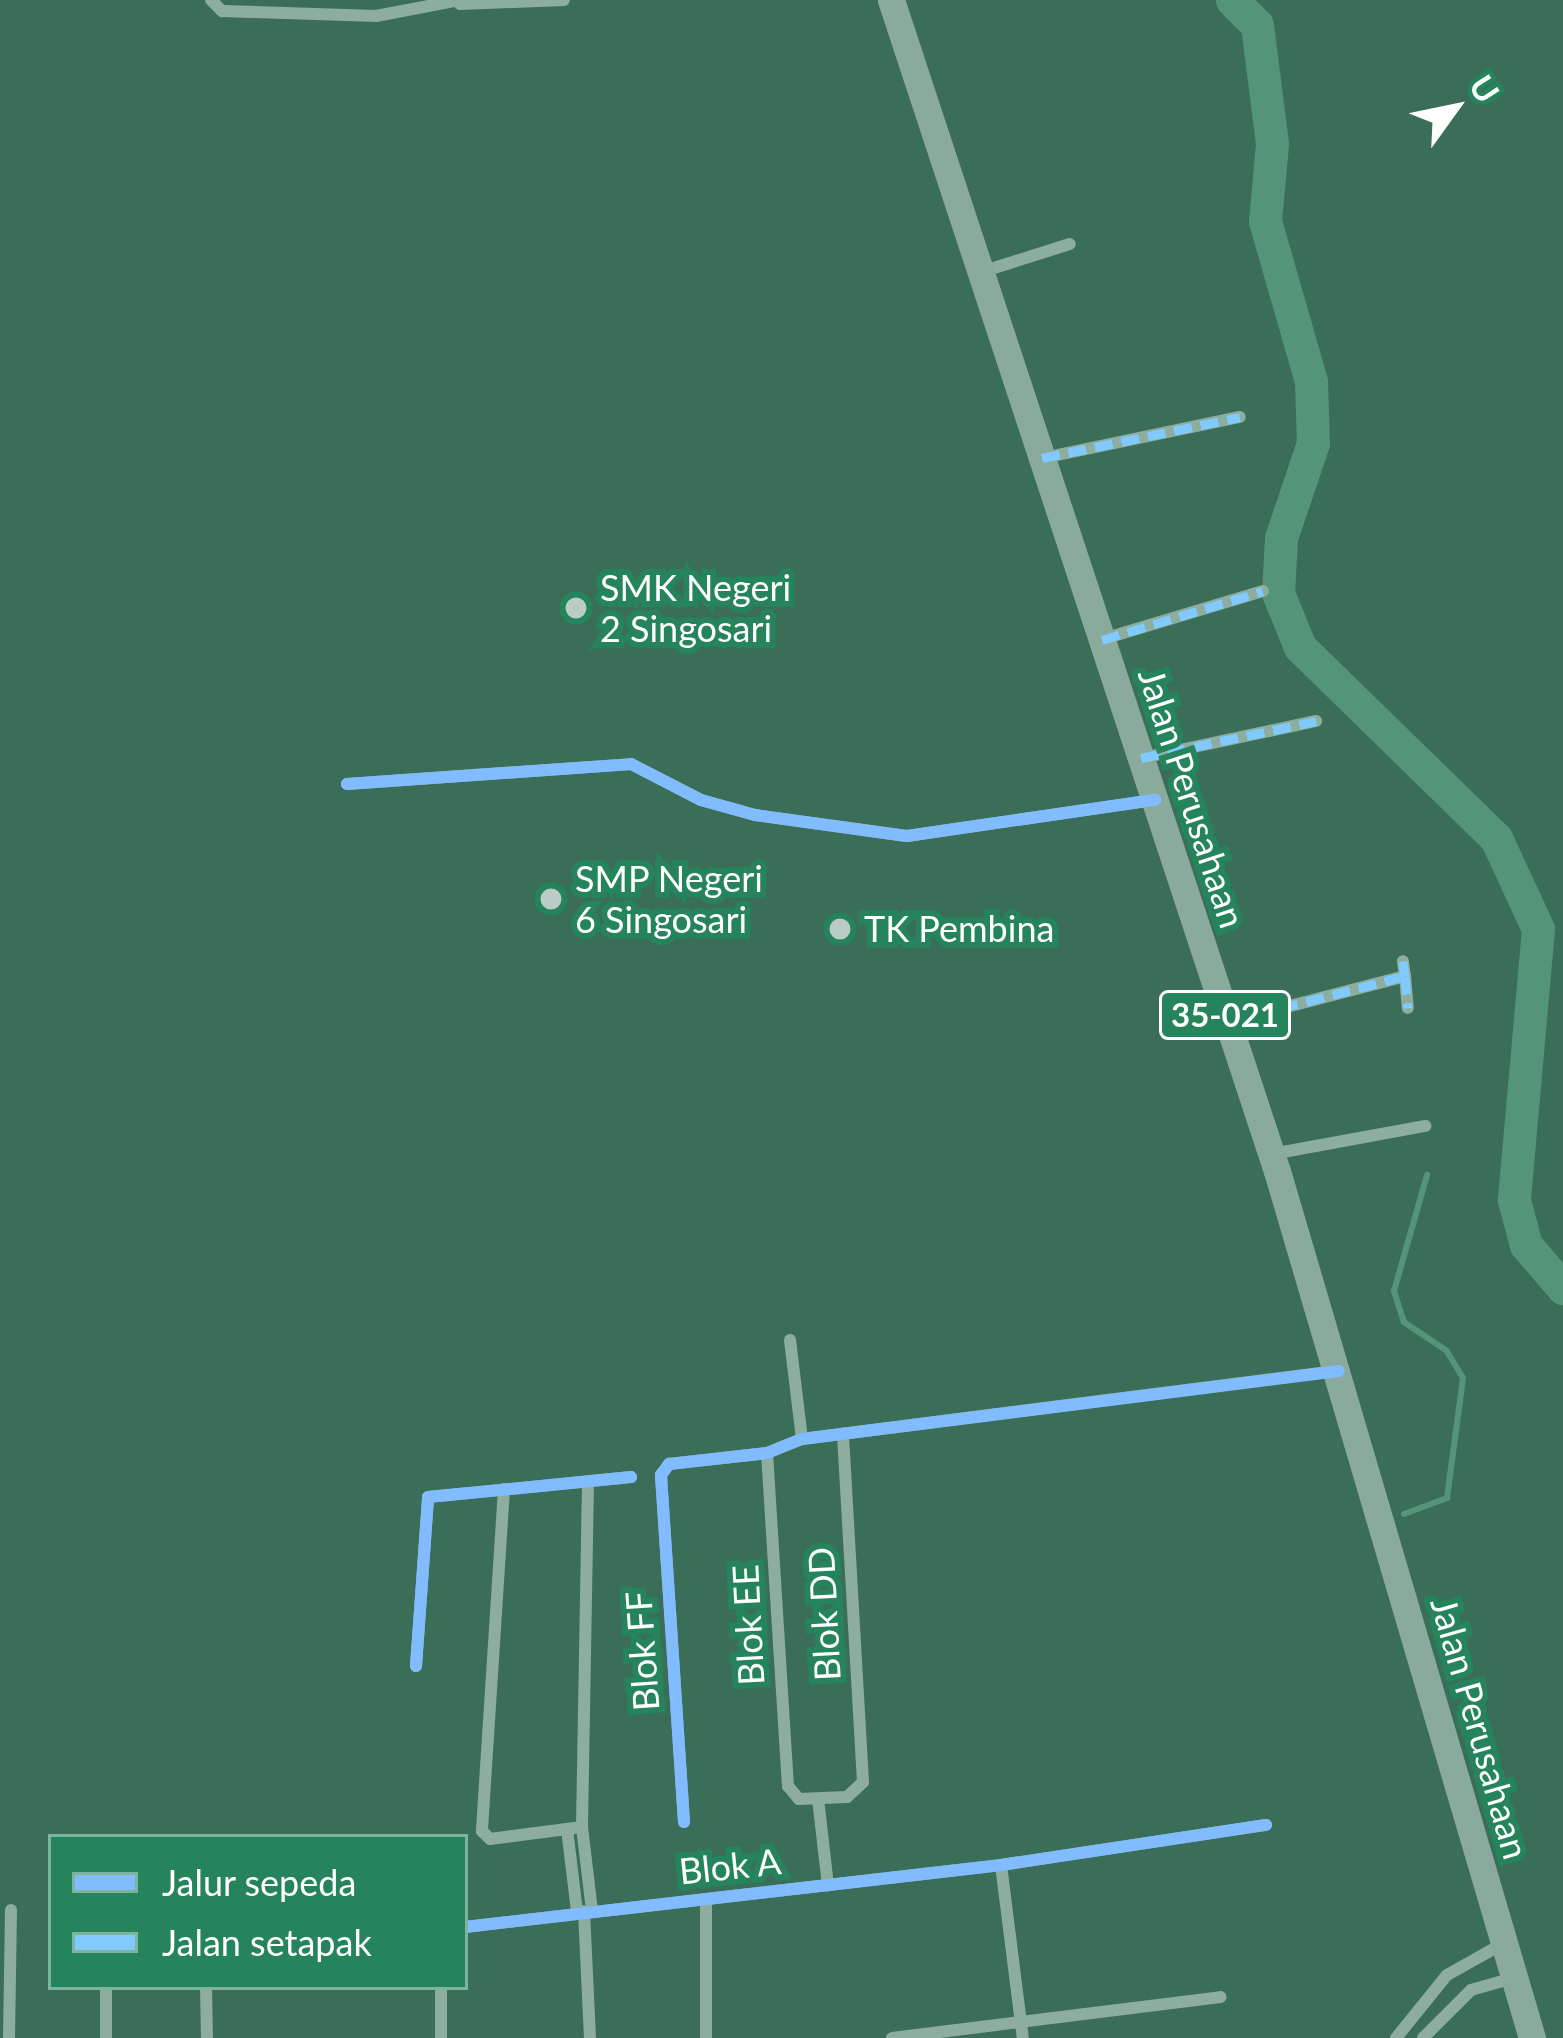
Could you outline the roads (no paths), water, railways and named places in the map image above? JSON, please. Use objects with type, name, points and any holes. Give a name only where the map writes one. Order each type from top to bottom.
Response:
[{"type":"main road","name":"Jalan Perusahaan","points":[[891,0],[1271,1154],[1339,1371],[1532,2038]]},
{"type":"street","points":[[211,0],[222,10],[376,16],[460,2],[564,0]]},
{"type":"street","points":[[980,272],[1070,244]]},
{"type":"street","points":[[1042,458],[1240,417]]},
{"type":"street","points":[[1102,640],[1263,592]]},
{"type":"street","points":[[1141,758],[1316,721]]},
{"type":"street","points":[[346,784],[631,764],[701,800],[754,815],[907,836],[1155,800]]},
{"type":"street","points":[[1228,1022],[1404,969],[1408,1007]]},
{"type":"street","points":[[1271,1154],[1425,1126]]},
{"type":"street","points":[[790,1340],[802,1439]]},
{"type":"street","points":[[767,1453],[776,1443],[802,1439],[1339,1371]]},
{"type":"street","name":"Blok DD","points":[[818,1799],[860,1790],[843,1434]]},
{"type":"street","name":"Blok FF","points":[[684,1822],[661,1475],[669,1464],[767,1453]]},
{"type":"street","name":"Blok EE","points":[[767,1453],[791,1792],[818,1799]]},
{"type":"street","points":[[416,1666],[427,1499],[631,1477]]},
{"type":"street","points":[[588,1482],[575,1828],[590,2038]]},
{"type":"street","points":[[505,1489],[482,1831],[490,1839],[575,1828]]},
{"type":"street","points":[[818,1799],[828,1886]]},
{"type":"street","name":"Blok A","points":[[468,1927],[1001,1865],[1266,1826]]},
{"type":"street","points":[[1001,1865],[1023,2038]]},
{"type":"street","points":[[706,1900],[706,2038]]},
{"type":"street","points":[[9,2038],[11,1910]]},
{"type":"street","points":[[1396,2038],[1448,1975],[1504,1942]]},
{"type":"street","points":[[1423,2038],[1471,1990],[1514,1978]]},
{"type":"street","points":[[106,1990],[106,2038]]},
{"type":"street","points":[[206,1990],[207,2038]]},
{"type":"street","points":[[441,1990],[442,2038]]},
{"type":"street","points":[[892,2038],[1220,1997]]},
{"type":"waterway","points":[[1232,0],[1257,25],[1272,144],[1265,221],[1311,381],[1313,443],[1281,538],[1278,593],[1300,647],[1496,838],[1538,929],[1514,1200],[1526,1245],[1563,1288]]},
{"type":"waterway","points":[[1404,1514],[1447,1498],[1463,1378],[1447,1351],[1404,1322],[1394,1291],[1427,1175]]},
{"type":"place","name":"SMK Negeri 2 Singosari","points":[[576,608]]},
{"type":"place","name":"SMP Negeri 6 Singosari","points":[[551,899]]},
{"type":"place","name":"TK Pembina","points":[[840,929]]}]
